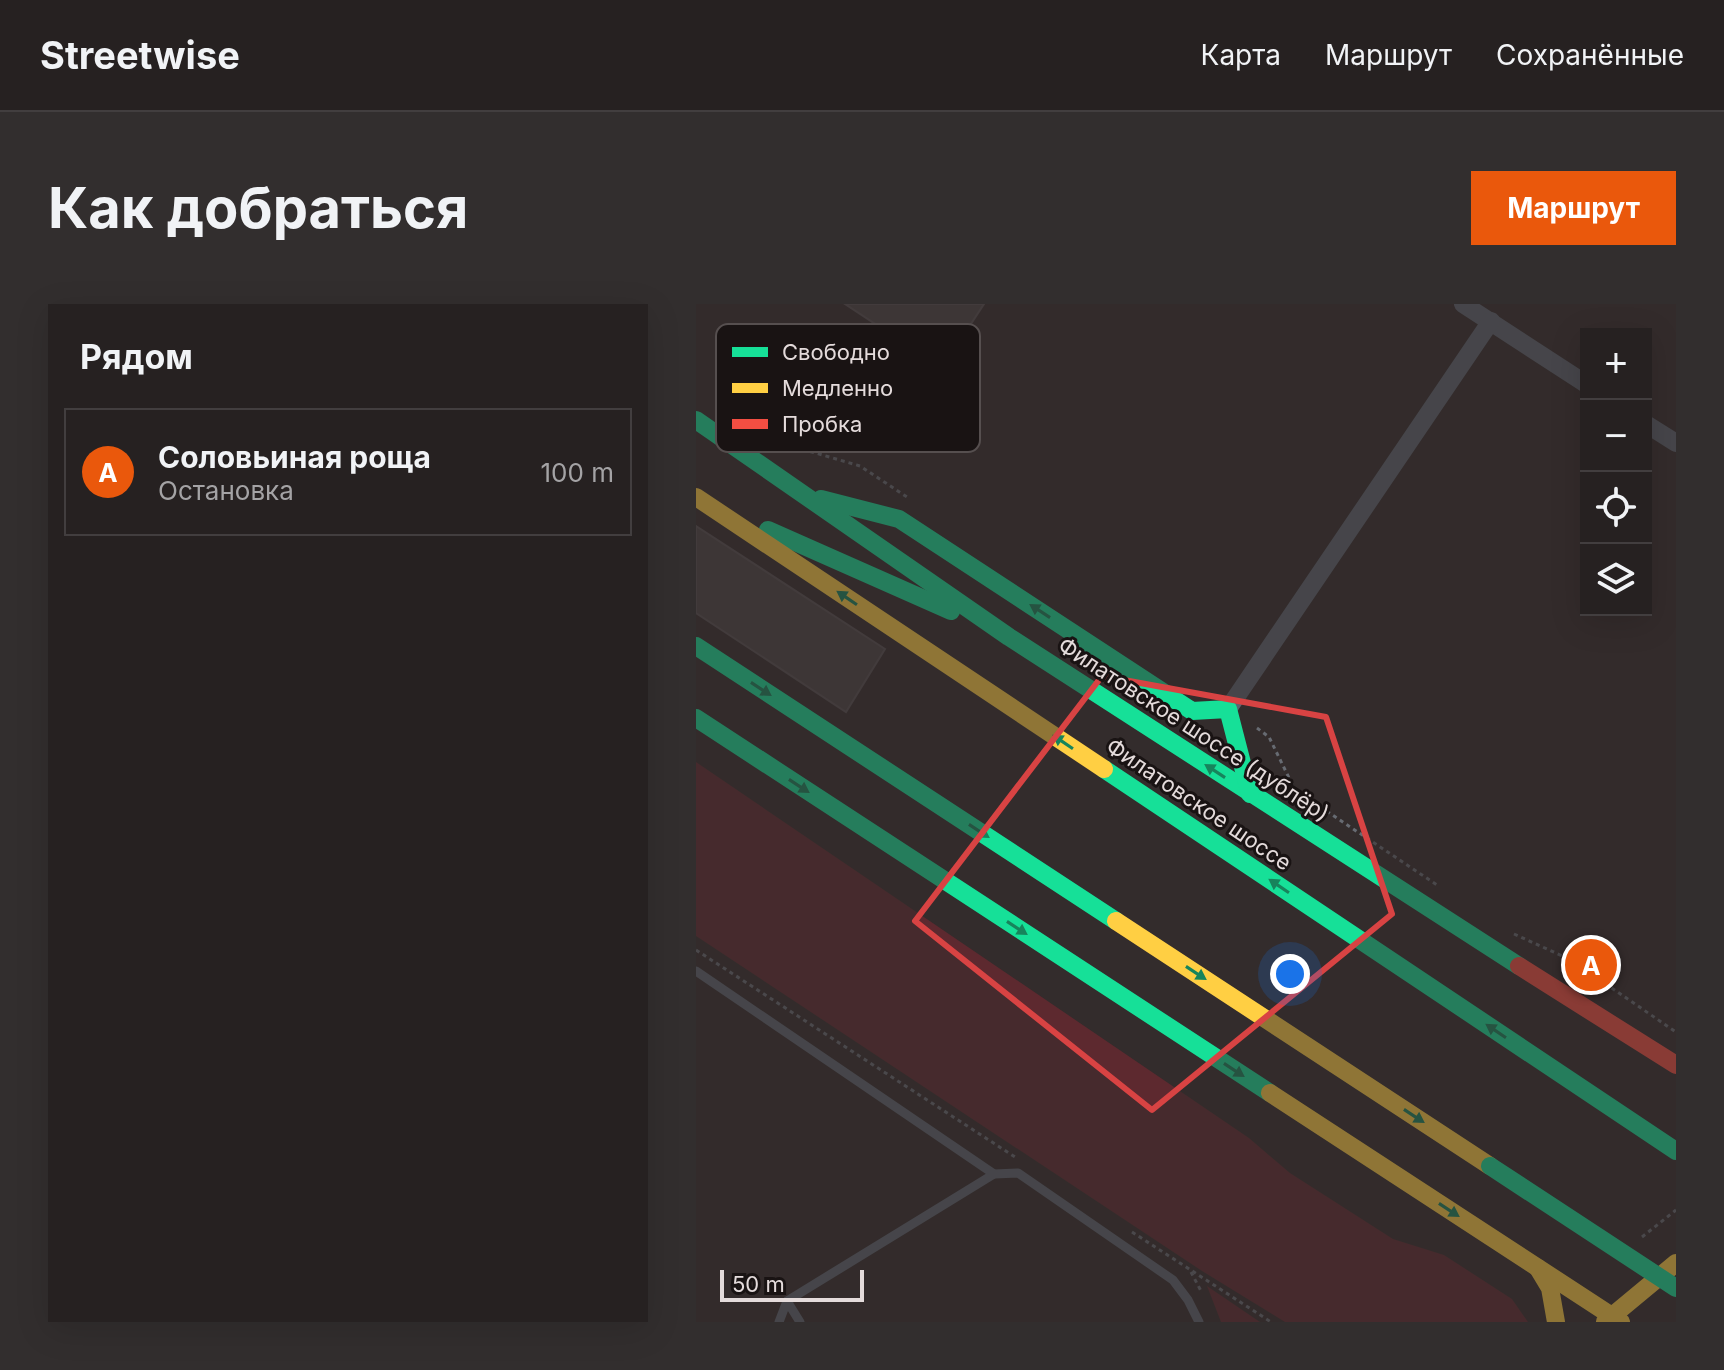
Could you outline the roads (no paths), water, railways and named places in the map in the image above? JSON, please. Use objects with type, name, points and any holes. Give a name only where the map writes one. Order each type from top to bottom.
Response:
[{"type":"main road","name":"Филатовское шоссе (дублёр)","points":[[696,420],[716,434]]},
{"type":"main road","name":"Филатовское шоссе (дублёр)","points":[[742,452],[1009,637],[1676,1065]]},
{"type":"main road","points":[[802,493],[899,519],[1192,711],[1228,709],[1250,794]]},
{"type":"main road","points":[[699,499],[1009,637]]},
{"type":"main road","name":"Филатовское шоссе","points":[[699,499],[1676,1151]]},
{"type":"main road","points":[[696,646],[1676,1288]]},
{"type":"main road","points":[[696,708],[734,743]]},
{"type":"main road","points":[[696,718],[1613,1320],[1676,1263]]},
{"type":"main road","points":[[1538,1268],[1550,1288],[1556,1322]]},
{"type":"street","points":[[1463,304],[1580,380]]},
{"type":"street","points":[[1228,709],[1491,321]]},
{"type":"street","points":[[1652,428],[1676,443]]},
{"type":"lane","points":[[696,971],[994,1174]]},
{"type":"lane","points":[[779,1322],[787,1301],[994,1174],[1018,1173],[1173,1280],[1199,1322]]},
{"type":"lane","points":[[787,1301],[800,1322]]},
{"type":"place","name":"Соловьиная роща","points":[[1591,965]]}]
